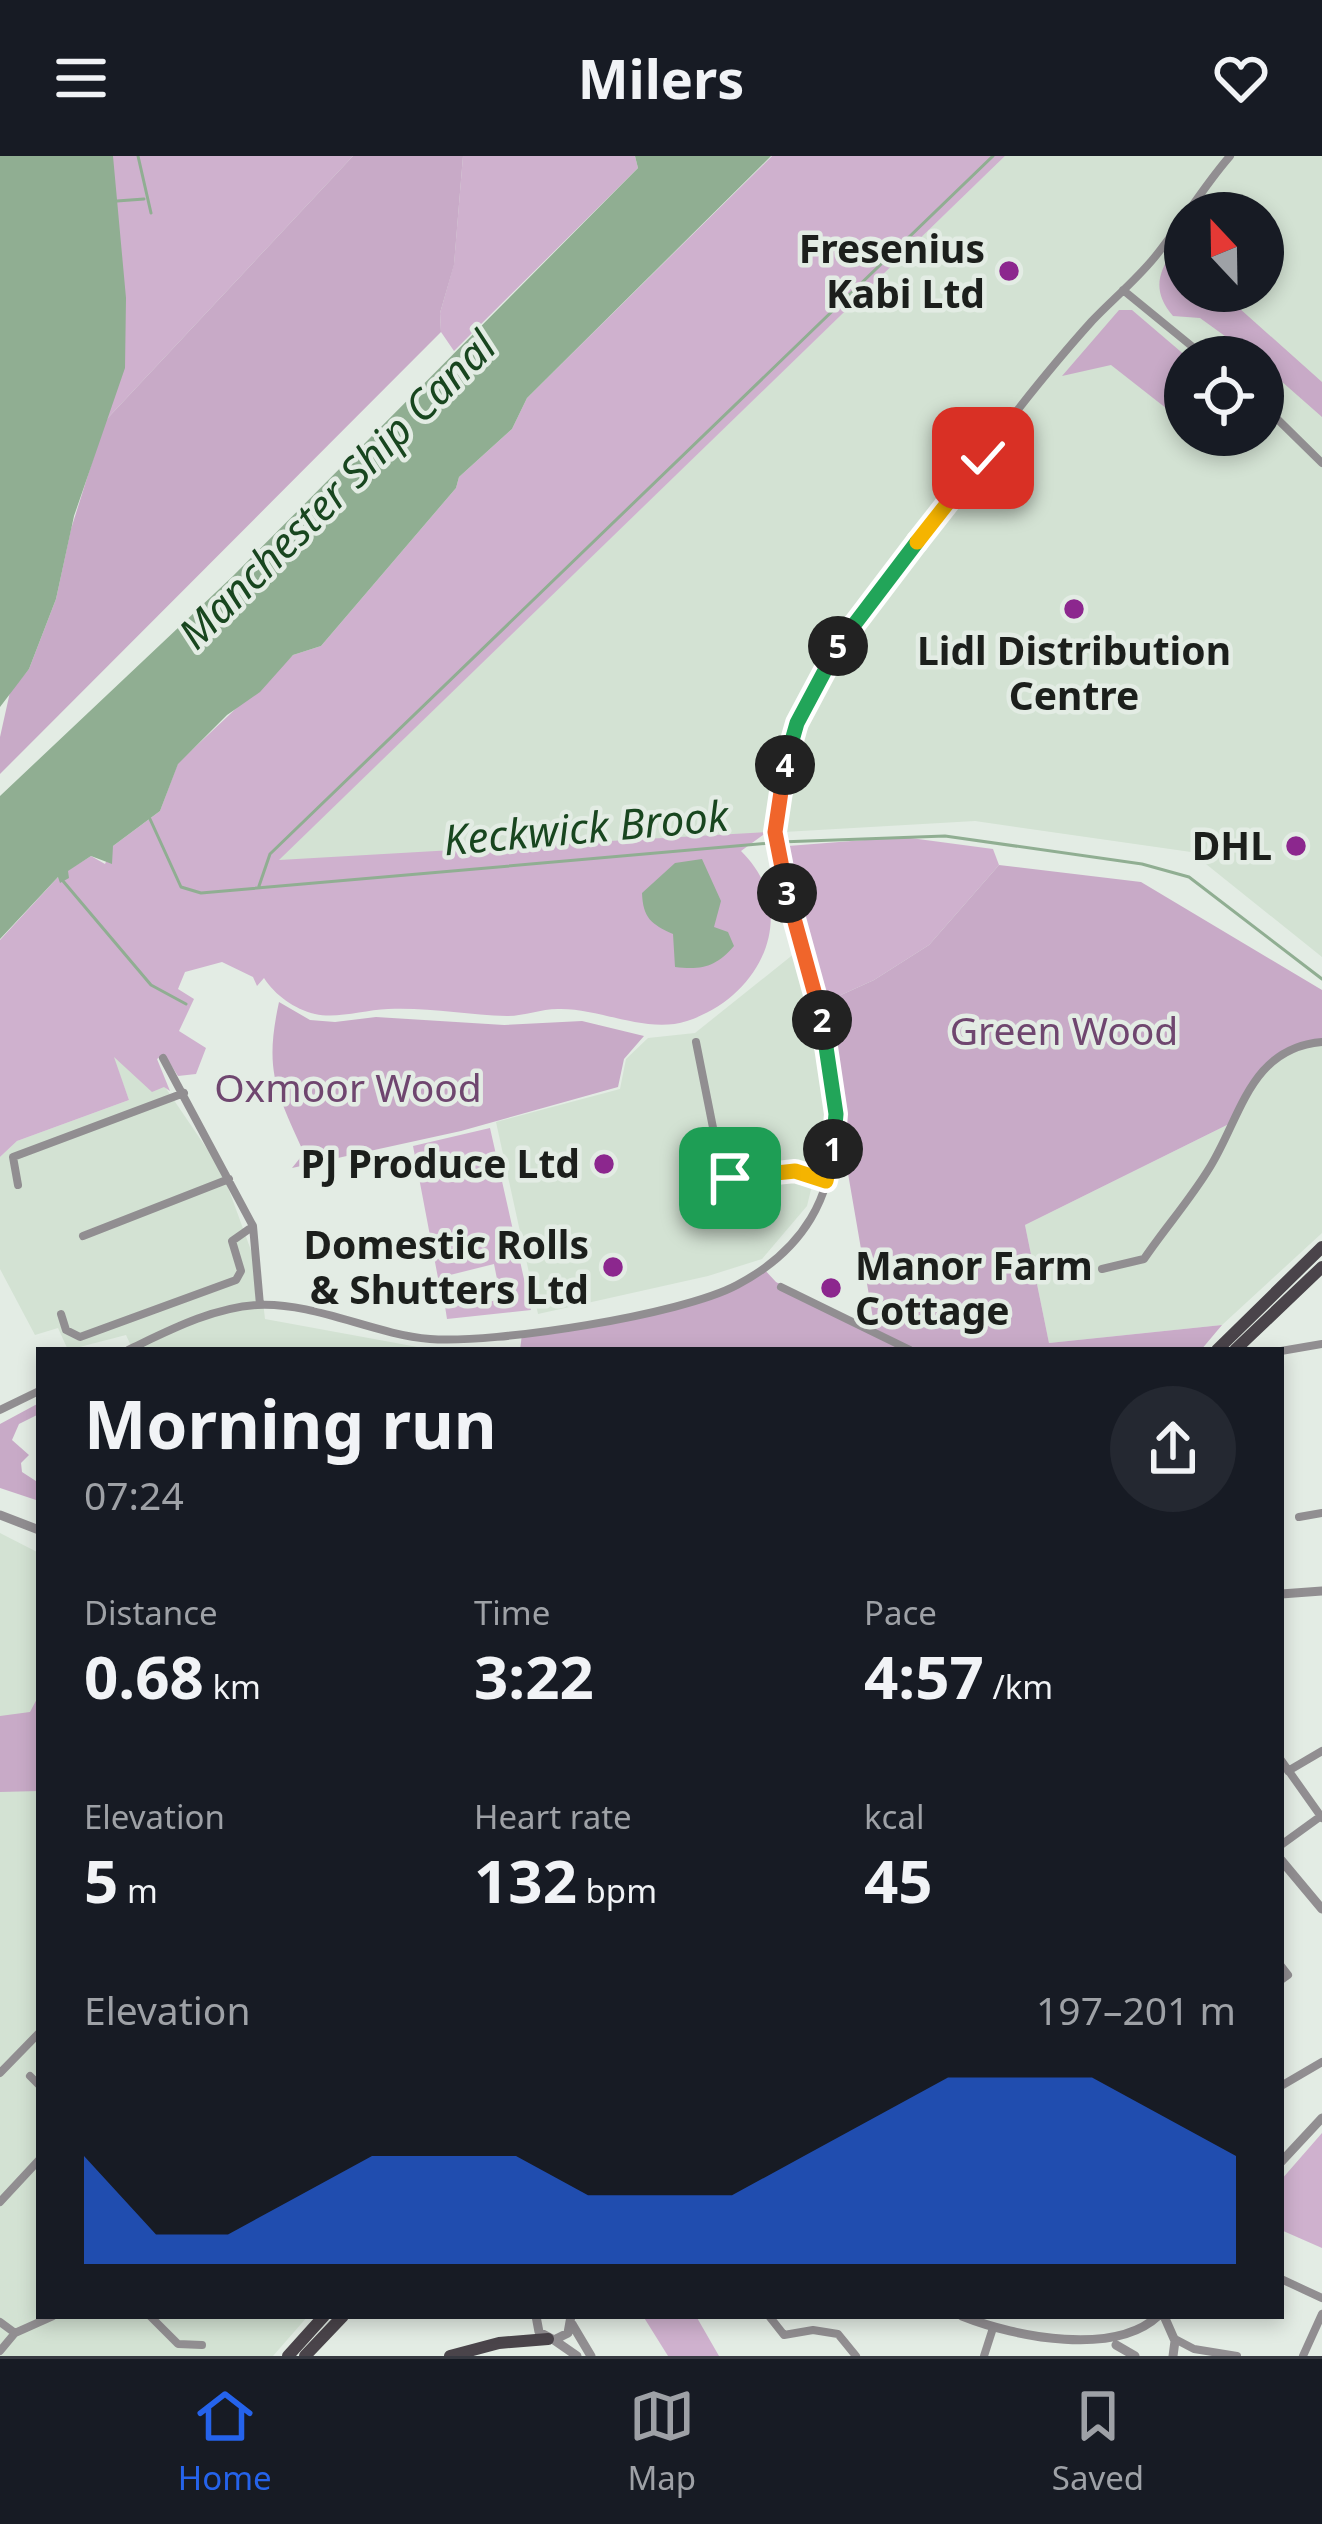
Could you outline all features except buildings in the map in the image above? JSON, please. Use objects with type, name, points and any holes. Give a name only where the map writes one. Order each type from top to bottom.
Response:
[{"type":"main road","points":[[1220,1347],[1322,1247]]},
{"type":"main road","points":[[1238,1347],[1322,1270]]},
{"type":"main road","points":[[287,2356],[321,2319]]},
{"type":"main road","points":[[305,2356],[340,2319]]},
{"type":"main road","points":[[450,2356],[499,2343],[551,2340]]},
{"type":"street","points":[[135,1347],[205,1316],[260,1305],[422,1338],[488,1338],[697,1300],[736,1286],[763,1268],[802,1227],[826,1181],[836,1114],[828,1053],[776,857],[775,832],[797,723],[850,625],[1065,354],[1154,257],[1230,156]]},
{"type":"street","points":[[1123,290],[1179,336]]},
{"type":"street","points":[[1284,426],[1322,463]]},
{"type":"street","points":[[696,1042],[722,1173],[746,1179],[795,1171],[826,1181]]},
{"type":"street","points":[[1102,1269],[1144,1259],[1214,1162],[1247,1088],[1278,1056],[1322,1042]]},
{"type":"street","points":[[163,1058],[253,1226],[260,1305]]},
{"type":"street","points":[[18,1185],[10,1164],[21,1153],[184,1093]]},
{"type":"street","points":[[83,1236],[229,1179]]},
{"type":"street","points":[[61,1313],[66,1330],[80,1337],[236,1280],[241,1271],[232,1241],[253,1226]]},
{"type":"street","points":[[781,1287],[904,1347]]},
{"type":"street","points":[[1284,1350],[1322,1344]]},
{"type":"street","points":[[0,1410],[36,1392]]},
{"type":"street","points":[[1299,1517],[1322,1513]]},
{"type":"street","points":[[0,1515],[36,1529]]},
{"type":"street","points":[[1284,1594],[1322,1591]]},
{"type":"street","points":[[1288,1771],[1322,1750]]},
{"type":"street","points":[[1284,1765],[1321,1817],[1284,1843]]},
{"type":"street","points":[[1284,1864],[1322,1910]]},
{"type":"street","points":[[0,2073],[36,2035]]},
{"type":"street","points":[[1284,2084],[1322,2062]]},
{"type":"street","points":[[30,2076],[36,2082]]},
{"type":"street","points":[[1284,2159],[1322,2118]]},
{"type":"street","points":[[0,2203],[36,2162]]},
{"type":"street","points":[[1284,2280],[1322,2298]]},
{"type":"street","points":[[1303,2356],[1322,2314]]},
{"type":"street","points":[[0,2351],[15,2333],[46,2319]]},
{"type":"street","points":[[153,2319],[178,2344],[202,2345]]},
{"type":"street","points":[[537,2319],[551,2340],[577,2356]]},
{"type":"street","points":[[551,2340],[564,2337],[572,2319]]},
{"type":"street","points":[[572,2319],[591,2356]]},
{"type":"street","points":[[771,2319],[784,2335]]},
{"type":"street","points":[[970,2319],[1057,2342],[1116,2345],[1137,2356],[1143,2333]]},
{"type":"street","points":[[1116,2345],[1143,2333],[1158,2319]]},
{"type":"street","points":[[1162,2319],[1175,2356],[1194,2349]]},
{"type":"street","points":[[0,2322],[15,2333]]},
{"type":"street","points":[[984,2356],[993,2328]]},
{"type":"street","points":[[784,2335],[828,2331],[856,2356]]},
{"type":"street","points":[[1143,2333],[1170,2334],[1194,2349],[1237,2356]]},
{"type":"street","points":[[781,2348],[784,2335]]},
{"type":"shaded area","points":[[113,156],[353,156],[105,421]]},
{"type":"shaded area","points":[[463,156],[635,156],[638,168],[454,351],[441,332],[440,313],[454,264]]},
{"type":"shaded area","points":[[772,156],[1005,156],[279,860],[767,832],[741,851],[759,875],[769,900],[765,950],[753,972],[736,993],[713,1009],[687,1021],[656,1025],[561,1009],[507,1016],[403,1009],[323,1015],[293,1005],[264,978],[257,986],[253,977],[222,962],[185,972],[178,989],[194,999],[179,1031],[206,1048],[196,1074],[178,1076],[164,1054],[157,1059],[170,1091],[164,1087],[152,1092],[114,1057],[129,1100],[17,1141],[0,1157],[0,940],[59,876],[91,856],[105,864],[113,846],[160,811],[178,763],[293,655],[321,646],[456,488],[459,477],[512,429],[527,398]]},
{"type":"shaded area","points":[[1005,156],[1322,156],[1322,957],[1191,852],[975,821],[277,861]]},
{"type":"shaded area","points":[[903,837],[993,849],[999,865],[929,945],[874,980],[819,1005],[782,875],[788,846]]},
{"type":"shaded area","points":[[795,953],[831,1108],[807,1206],[762,1259],[708,1276],[538,1314],[496,1122],[620,1089],[626,1059],[648,1038],[695,1033]]},
{"type":"shaded area","points":[[1322,1042],[1322,1233],[1222,1325],[1049,1343],[1025,1225],[1231,1123],[1247,1087],[1278,1056]]},
{"type":"shaded area","points":[[112,1054],[165,1087],[222,1171],[260,1275],[265,1319],[418,1347],[132,1347],[126,1335],[67,1347],[58,1328],[35,1335],[0,1269],[0,1157],[17,1141],[129,1100]]},
{"type":"shaded area","points":[[490,1128],[531,1310],[447,1319],[444,1300],[461,1294],[467,1307],[501,1299],[494,1264],[438,1278],[413,1146]]},
{"type":"shaded area","points":[[0,1533],[36,1551],[36,2319],[305,2319],[273,2356],[0,2356]]},
{"type":"shaded area","points":[[1322,2133],[1322,2248],[1284,2231],[1284,2177]]},
{"type":"shaded area","points":[[645,2319],[698,2319],[719,2356],[668,2356]]},
{"type":"green space","points":[[353,156],[463,156],[454,265],[440,313],[441,332],[0,774],[0,737],[10,692],[29,669],[56,599],[71,529],[105,421]]},
{"type":"green space","points":[[1164,266],[1164,302],[1159,284]]},
{"type":"green space","points":[[1119,310],[1132,310],[1164,337],[1164,407],[1111,365],[1062,376]]},
{"type":"green space","points":[[1170,312],[1244,312],[1270,336],[1225,336],[1200,318]]},
{"type":"green space","points":[[1284,348],[1322,382],[1322,417],[1284,384]]},
{"type":"green space","name":"Green Wood","points":[[999,865],[1141,882],[1322,990],[1322,1042],[1278,1056],[1247,1087],[1231,1123],[1025,1225],[1049,1343],[1222,1325],[1204,1347],[520,1347],[522,1334],[678,1305],[763,1268],[776,1282],[876,1336],[819,1005],[874,980],[929,945]]},
{"type":"green space","name":"Oxmoor Wood","points":[[279,1002],[310,1020],[376,1017],[504,1025],[582,1021],[644,1036],[624,1059],[618,1087],[461,1131],[292,1168],[304,1153],[275,1080],[273,1046]]},
{"type":"green space","points":[[36,1405],[36,1416],[19,1424],[12,1440],[29,1455],[21,1463],[22,1472],[36,1481],[36,1500],[0,1488],[0,1424]]},
{"type":"green space","points":[[36,1701],[36,1791],[0,1792],[0,1716],[30,1712]]},
{"type":"water","points":[[0,156],[113,156],[126,298],[125,368],[74,516],[56,599],[29,669],[0,707]]},
{"type":"water","name":"Manchester Ship Canal","points":[[635,156],[771,156],[527,398],[512,429],[459,477],[456,488],[321,646],[293,655],[260,692],[227,715],[178,764],[160,811],[113,846],[112,864],[91,856],[68,871],[69,878],[60,883],[58,877],[0,939],[0,796],[233,576],[638,168]]},
{"type":"water","points":[[702,859],[721,901],[714,927],[728,932],[734,946],[708,966],[675,967],[673,934],[650,919],[642,893],[675,863]]},
{"type":"waterway","points":[[138,156],[151,213]]},
{"type":"waterway","points":[[259,886],[270,854],[993,156]]},
{"type":"waterway","points":[[117,201],[144,199]]},
{"type":"waterway","name":"Keckwick Brook","points":[[150,819],[181,887],[201,893],[771,843]]},
{"type":"waterway","name":"Keckwick Brook","points":[[780,842],[945,836],[1142,864],[1189,877],[1322,979]]},
{"type":"waterway","points":[[63,881],[151,985],[186,1004]]},
{"type":"place","name":"Fresenius Kabi Ltd","points":[[1009,271]]},
{"type":"place","name":"Lidl Distribution Centre","points":[[1074,609]]},
{"type":"place","name":"DHL","points":[[1296,846]]},
{"type":"place","name":"PJ Produce Ltd","points":[[604,1164]]},
{"type":"place","name":"Domestic Rolls & Shutters Ltd","points":[[613,1267]]},
{"type":"place","name":"Manor Farm Cottage","points":[[831,1288]]},
{"type":"route","points":[[730,1178],[795,1171],[826,1181],[836,1114],[828,1053],[810,967],[776,857],[775,813],[786,760],[810,695],[850,625],[983,458]]}]
